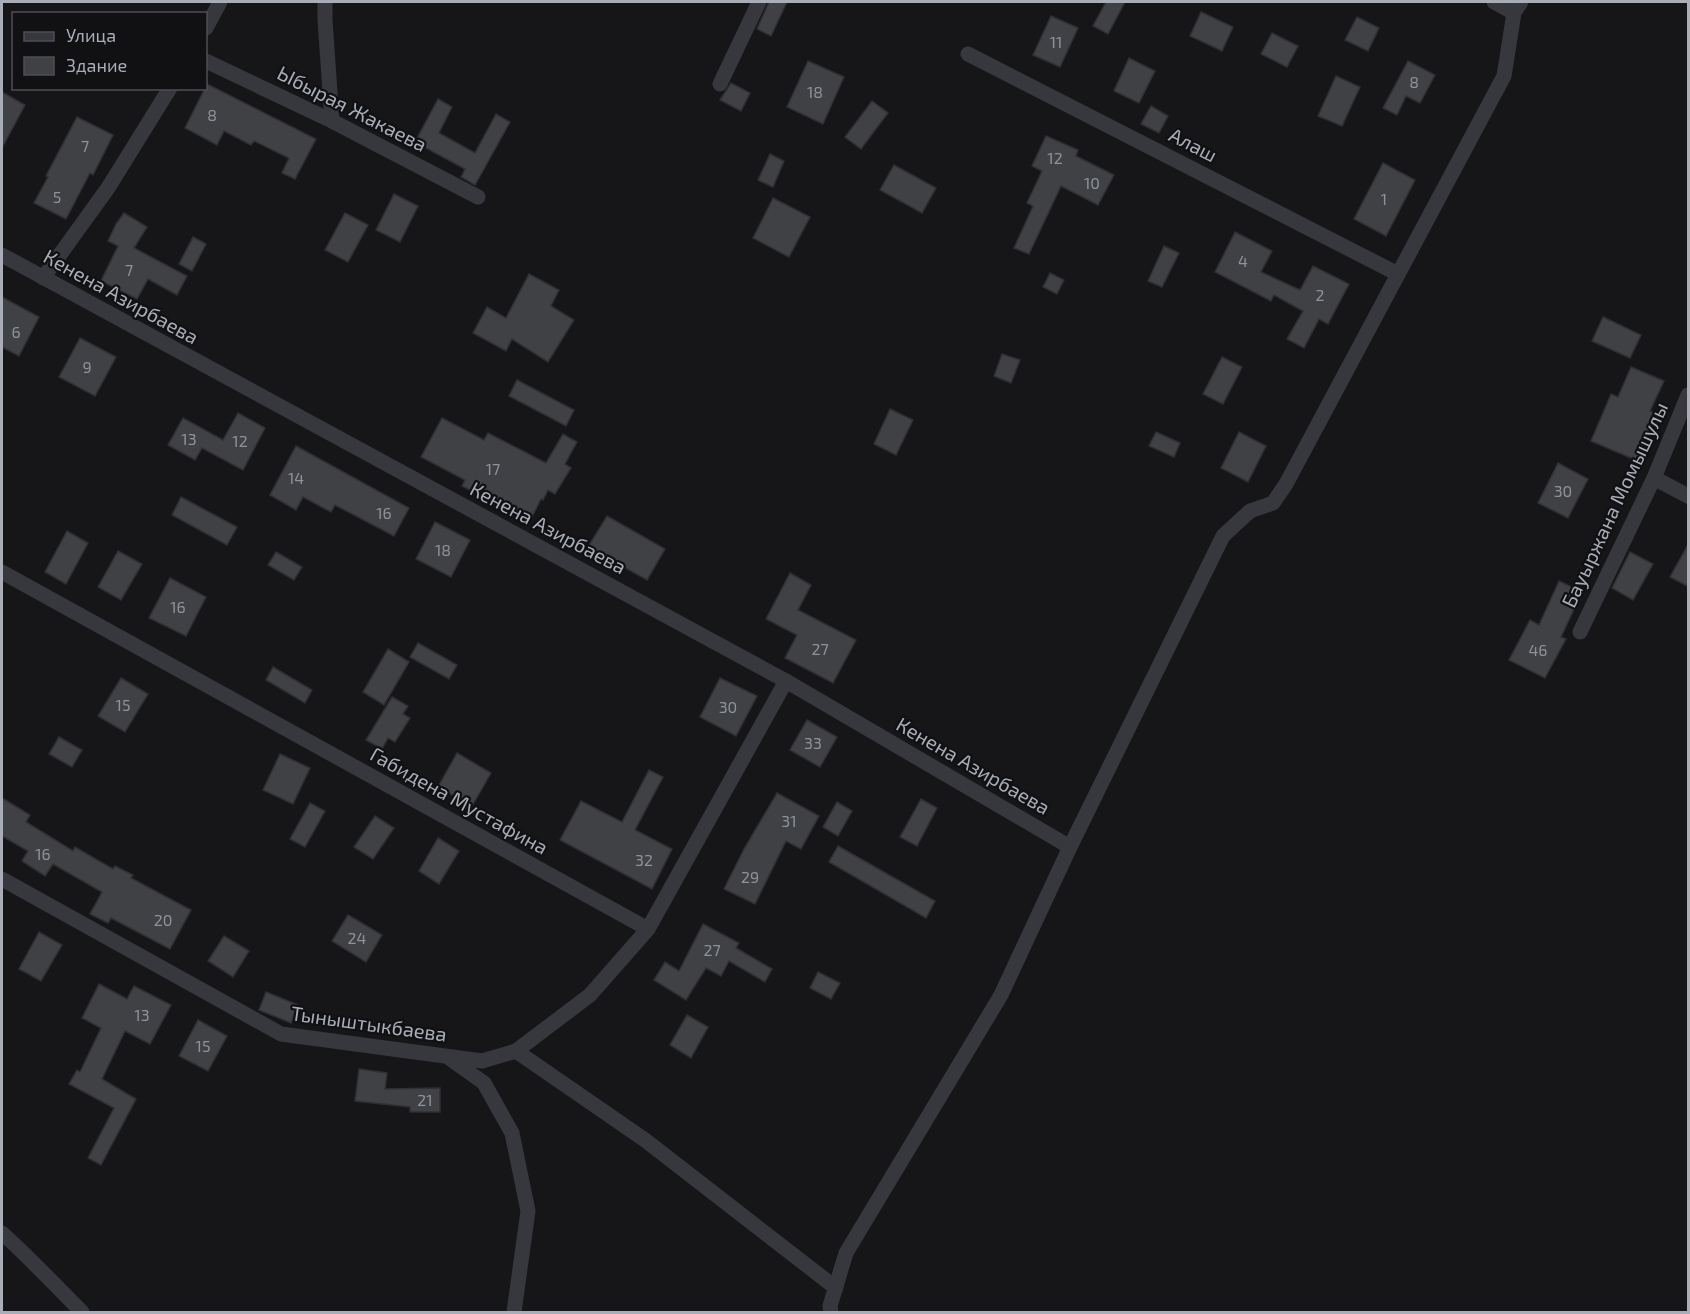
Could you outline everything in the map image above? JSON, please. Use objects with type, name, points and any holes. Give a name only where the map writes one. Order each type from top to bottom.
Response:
[{"type":"street","points":[[207,26],[220,2]]},
{"type":"street","points":[[325,2],[332,121]]},
{"type":"street","points":[[720,84],[759,2]]},
{"type":"street","points":[[831,1312],[830,1306],[846,1253],[1000,995],[1223,536],[1250,511],[1273,503],[1286,484],[1504,76],[1518,7],[1494,2]]},
{"type":"street","name":"Алаш","points":[[968,54],[1398,274]]},
{"type":"street","name":"Ыбырая Жакаева","points":[[207,61],[332,121],[478,197]]},
{"type":"street","points":[[43,279],[108,188],[169,90]]},
{"type":"street","name":"Кенена Азирбаева","points":[[2,255],[786,681],[1070,847]]},
{"type":"street","name":"Бауыржана Момышулы","points":[[1580,632],[1654,478],[1689,395]]},
{"type":"street","points":[[1654,478],[1689,496]]},
{"type":"street","name":"Габидена Мустафина","points":[[2,573],[648,929]]},
{"type":"street","points":[[648,929],[786,681]]},
{"type":"street","name":"Тыныштыкбаева","points":[[2,879],[281,1034],[482,1061],[516,1051],[590,995],[648,929]]},
{"type":"street","points":[[516,1051],[645,1140],[836,1288]]},
{"type":"street","points":[[447,1057],[484,1083],[512,1133],[528,1211],[514,1312]]},
{"type":"street","points":[[2,1233],[35,1262],[47,1278],[82,1312]]},
{"type":"building","points":[[769,2],[787,2],[771,36],[757,29]]},
{"type":"building","points":[[1106,2],[1125,2],[1108,34],[1093,26]]},
{"type":"building","points":[[1201,12],[1233,27],[1222,51],[1190,36]]},
{"type":"building","points":[[1051,16],[1078,28],[1060,67],[1033,55]]},
{"type":"building","points":[[1357,17],[1379,28],[1368,51],[1345,40]]},
{"type":"building","points":[[1272,33],[1298,46],[1287,67],[1261,54]]},
{"type":"building","points":[[1129,58],[1155,71],[1139,103],[1114,91]]},
{"type":"building","points":[[808,61],[844,77],[823,124],[787,107]]},
{"type":"building","points":[[1408,61],[1435,75],[1420,103],[1406,96],[1397,115],[1383,108]]},
{"type":"building","points":[[1336,76],[1360,87],[1342,126],[1318,116]]},
{"type":"building","points":[[731,83],[750,93],[741,111],[720,100]]},
{"type":"building","points":[[207,84],[316,139],[295,179],[282,173],[289,158],[254,141],[251,145],[224,131],[217,145],[185,128],[204,90],[207,90]]},
{"type":"building","points":[[2,92],[25,105],[2,148]]},
{"type":"building","points":[[438,99],[452,107],[439,133],[475,153],[496,114],[510,122],[475,185],[461,177],[465,169],[415,142]]},
{"type":"building","points":[[872,101],[888,113],[861,149],[845,137]]},
{"type":"building","points":[[1151,106],[1168,116],[1159,133],[1141,124]]},
{"type":"building","points":[[77,117],[113,135],[93,175],[90,173],[66,219],[34,203]]},
{"type":"building","points":[[1046,136],[1078,150],[1076,156],[1114,175],[1098,205],[1061,186],[1029,254],[1014,248],[1033,206],[1027,203],[1042,171],[1032,166]]},
{"type":"building","points":[[770,154],[784,161],[773,187],[758,180]]},
{"type":"building","points":[[1383,163],[1415,180],[1386,236],[1354,219]]},
{"type":"building","points":[[894,165],[936,188],[922,213],[880,190]]},
{"type":"building","points":[[394,194],[418,206],[400,242],[376,230]]},
{"type":"building","points":[[773,198],[810,217],[789,257],[753,238]]},
{"type":"building","points":[[124,213],[147,227],[134,248],[187,276],[177,295],[148,279],[137,299],[101,281],[118,246],[108,241]]},
{"type":"building","points":[[345,213],[368,225],[348,262],[325,250]]},
{"type":"building","points":[[1235,232],[1272,251],[1261,272],[1300,290],[1313,266],[1349,284],[1328,324],[1319,319],[1304,348],[1287,339],[1303,311],[1274,295],[1271,301],[1215,272]]},
{"type":"building","points":[[193,237],[206,244],[192,271],[179,264]]},
{"type":"building","points":[[1164,246],[1179,253],[1162,287],[1148,281]]},
{"type":"building","points":[[1050,273],[1064,280],[1057,294],[1043,287]]},
{"type":"building","points":[[529,274],[559,290],[551,306],[574,320],[548,362],[512,339],[506,351],[473,333],[487,307],[506,318]]},
{"type":"building","points":[[2,297],[39,317],[19,356],[2,347]]},
{"type":"building","points":[[1603,317],[1641,335],[1630,358],[1592,341]]},
{"type":"building","points":[[80,338],[116,357],[95,396],[59,377]]},
{"type":"building","points":[[1002,354],[1020,360],[1011,383],[994,376]]},
{"type":"building","points":[[1222,357],[1242,367],[1223,404],[1203,394]]},
{"type":"building","points":[[1631,367],[1664,381],[1650,411],[1657,414],[1638,461],[1591,441],[1611,394],[1618,397]]},
{"type":"building","points":[[517,380],[574,410],[566,426],[509,396]]},
{"type":"building","points":[[890,409],[913,420],[896,455],[874,444]]},
{"type":"building","points":[[238,413],[265,428],[243,470],[202,448],[195,460],[168,445],[183,418],[223,440]]},
{"type":"building","points":[[442,418],[484,440],[488,433],[546,463],[563,434],[577,442],[565,464],[571,468],[555,494],[548,490],[543,500],[541,499],[530,521],[462,486],[465,480],[421,457]]},
{"type":"building","points":[[1156,432],[1180,443],[1174,457],[1149,446]]},
{"type":"building","points":[[1239,432],[1266,446],[1248,482],[1221,468]]},
{"type":"building","points":[[296,446],[409,508],[394,536],[335,505],[331,512],[303,497],[296,510],[270,495]]},
{"type":"building","points":[[1558,463],[1588,479],[1568,518],[1538,503]]},
{"type":"building","points":[[181,497],[237,527],[227,545],[172,515]]},
{"type":"building","points":[[607,516],[665,549],[647,580],[588,547]]},
{"type":"building","points":[[435,522],[470,540],[451,577],[416,559]]},
{"type":"building","points":[[67,531],[88,543],[66,584],[45,572]]},
{"type":"building","points":[[1689,543],[1689,587],[1670,577]]},
{"type":"building","points":[[118,551],[142,564],[121,600],[98,587]]},
{"type":"building","points":[[276,552],[302,567],[294,580],[268,565]]},
{"type":"building","points":[[1630,552],[1653,564],[1633,600],[1612,588]]},
{"type":"building","points":[[790,573],[811,585],[798,610],[856,640],[833,683],[785,658],[797,635],[766,619]]},
{"type":"building","points":[[170,578],[206,597],[186,636],[149,618]]},
{"type":"building","points":[[1559,581],[1582,592],[1561,637],[1566,639],[1545,678],[1509,660],[1530,620],[1539,625]]},
{"type":"building","points":[[418,643],[457,665],[449,679],[410,657]]},
{"type":"building","points":[[388,649],[409,662],[384,705],[363,692]]},
{"type":"building","points":[[273,667],[312,690],[305,703],[266,680]]},
{"type":"building","points":[[121,678],[148,694],[125,732],[98,716]]},
{"type":"building","points":[[720,678],[757,696],[736,736],[700,717]]},
{"type":"building","points":[[392,697],[408,706],[403,714],[410,718],[395,742],[388,738],[382,749],[366,740]]},
{"type":"building","points":[[807,720],[837,737],[820,767],[790,750]]},
{"type":"building","points":[[59,737],[82,750],[72,767],[49,754]]},
{"type":"building","points":[[457,753],[491,773],[472,806],[438,787]]},
{"type":"building","points":[[280,754],[310,768],[293,804],[263,790]]},
{"type":"building","points":[[649,770],[663,777],[635,830],[672,849],[652,889],[560,840],[581,801],[622,822]]},
{"type":"building","points":[[777,793],[819,816],[801,849],[786,841],[755,904],[724,889],[744,849]]},
{"type":"building","points":[[2,798],[30,815],[26,822],[73,851],[75,847],[113,869],[115,866],[133,875],[131,878],[191,910],[170,949],[111,918],[108,923],[90,914],[102,892],[53,864],[45,876],[22,861],[28,851],[2,836]]},
{"type":"building","points":[[921,799],[937,808],[917,846],[900,837]]},
{"type":"building","points":[[837,802],[852,811],[838,836],[823,827]]},
{"type":"building","points":[[310,803],[325,811],[305,847],[290,839]]},
{"type":"building","points":[[375,816],[394,828],[373,859],[354,847]]},
{"type":"building","points":[[438,838],[459,851],[439,884],[419,871]]},
{"type":"building","points":[[838,846],[935,901],[926,918],[829,862]]},
{"type":"building","points":[[348,915],[382,935],[366,962],[332,941]]},
{"type":"building","points":[[703,924],[739,943],[736,948],[772,969],[765,982],[729,961],[721,976],[706,968],[686,1000],[654,980],[665,962],[679,971]]},
{"type":"building","points":[[39,932],[62,945],[41,981],[19,969]]},
{"type":"building","points":[[224,936],[249,951],[233,977],[208,961]]},
{"type":"building","points":[[818,972],[840,983],[831,999],[810,988]]},
{"type":"building","points":[[99,984],[127,999],[134,986],[171,1005],[150,1044],[125,1031],[102,1079],[136,1099],[101,1165],[88,1158],[114,1108],[69,1084],[77,1070],[80,1072],[101,1028],[82,1018]]},
{"type":"building","points":[[266,992],[298,1005],[291,1023],[259,1010]]},
{"type":"building","points":[[687,1015],[708,1027],[691,1058],[670,1045]]},
{"type":"building","points":[[198,1020],[227,1036],[208,1071],[179,1056]]},
{"type":"building","points":[[359,1069],[387,1073],[385,1089],[440,1088],[440,1112],[410,1112],[410,1107],[355,1101]]}]
